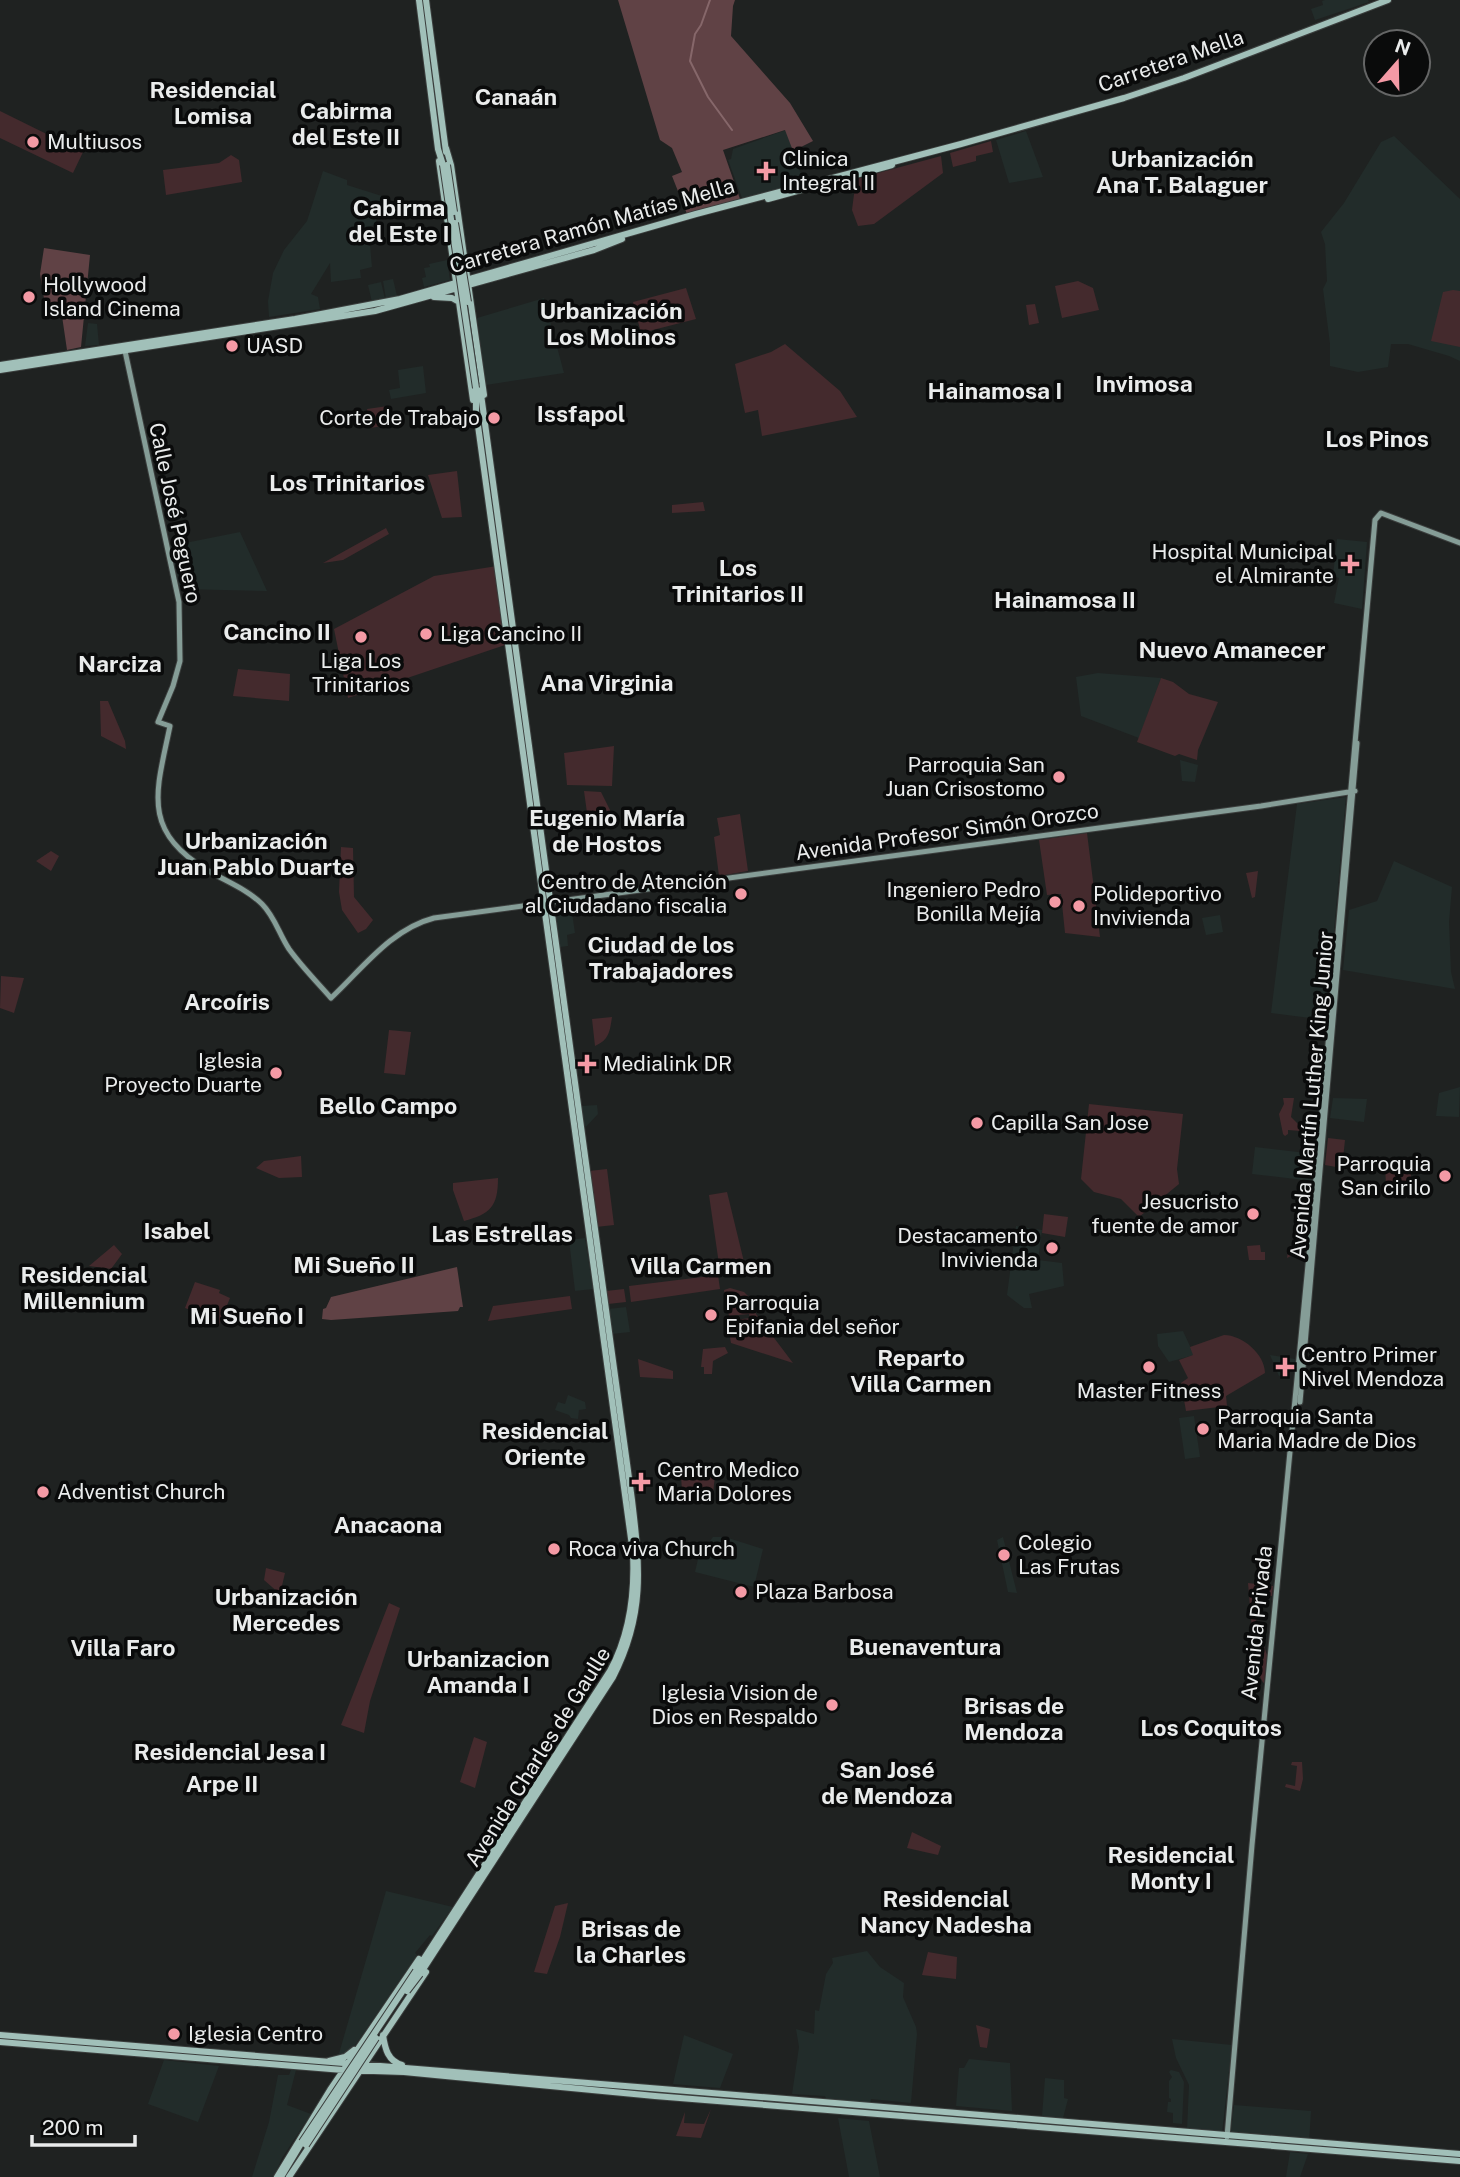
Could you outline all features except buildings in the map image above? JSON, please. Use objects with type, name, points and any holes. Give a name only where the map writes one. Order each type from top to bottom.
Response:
[{"type":"main road","points":[[419,0],[478,387]]},
{"type":"main road","points":[[426,0],[442,148],[439,165],[475,411]]},
{"type":"main road","name":"Carretera Mella","points":[[961,144],[1125,98],[1388,0]]},
{"type":"main road","name":"Carretera Ramón Matías Mella","points":[[0,370],[352,316],[457,289],[468,279],[828,178],[961,144]]},
{"type":"main road","points":[[442,148],[451,165],[484,382],[484,411]]},
{"type":"main road","points":[[457,289],[470,294]]},
{"type":"main road","points":[[425,298],[452,298],[457,289]]},
{"type":"main road","name":"Carretera Ramón Matías Mella","points":[[0,365],[360,308],[457,289]]},
{"type":"main road","name":"Calle José Peguero","points":[[125,351],[179,602],[180,661],[158,722],[170,726],[159,776],[159,813],[170,837],[191,860],[259,901],[270,912],[292,953],[331,998]]},
{"type":"main road","name":"Avenida Charles de Gaulle","points":[[478,387],[484,411],[546,904]]},
{"type":"main road","name":"Avenida Charles de Gaulle","points":[[279,2177],[438,1942],[623,1657],[638,1601],[639,1556],[475,411],[478,387]]},
{"type":"main road","name":"Avenida Martín Luther King Junior","points":[[1297,1402],[1352,792],[1353,750],[1376,517],[1381,513],[1460,543]]},
{"type":"main road","name":"Avenida Profesor Simón Orozco","points":[[331,998],[393,939],[412,925],[433,918],[1352,792]]},
{"type":"main road","name":"Avenida Privada","points":[[1227,2139],[1257,1784],[1297,1402]]},
{"type":"main road","points":[[0,2042],[318,2064],[349,2054],[438,1942]]},
{"type":"main road","points":[[288,2177],[422,1978],[438,1942]]},
{"type":"main road","points":[[0,2035],[648,2095],[1460,2154]]},
{"type":"main road","points":[[279,2177],[366,2035]]},
{"type":"main road","points":[[383,2035],[387,2053],[392,2060],[407,2067]]},
{"type":"main road","points":[[318,2064],[331,2075],[330,2090]]},
{"type":"main road","points":[[360,2068],[407,2067],[1460,2161]]},
{"type":"main road","points":[[343,2095],[362,2075],[385,2071]]},
{"type":"main road","name":"Avenida Charles de Gaulle","points":[[288,2177],[304,2143]]},
{"type":"shaded area","points":[[618,0],[735,0],[731,36],[790,103],[813,141],[793,151],[785,130],[723,150],[740,199],[687,214],[672,176],[682,172],[672,148],[660,140]]},
{"type":"shaded area","points":[[1322,1],[1369,2],[1315,20],[1311,9],[1323,5]]},
{"type":"shaded area","points":[[0,111],[83,152],[73,173],[0,138]]},
{"type":"shaded area","name":"Clinica Integral II","points":[[786,130],[804,183],[742,198],[728,160],[731,159],[733,149]]},
{"type":"shaded area","points":[[1026,131],[1043,177],[1009,183],[996,140]]},
{"type":"shaded area","points":[[1394,136],[1460,199],[1460,361],[1408,344],[1391,344],[1388,367],[1358,372],[1330,366],[1323,289],[1327,281],[1325,244],[1321,232],[1344,203],[1381,142]]},
{"type":"shaded area","points":[[991,141],[993,152],[976,156],[976,161],[953,167],[950,153]]},
{"type":"shaded area","points":[[231,155],[239,160],[242,182],[166,195],[163,170],[219,163]]},
{"type":"shaded area","points":[[941,156],[943,173],[874,224],[858,226],[852,210],[856,179]]},
{"type":"shaded area","points":[[323,171],[347,180],[347,185],[385,197],[377,210],[376,225],[370,226],[372,267],[360,270],[361,278],[331,282],[330,263],[311,294],[318,297],[320,309],[269,317],[268,301],[273,273],[284,250],[307,221]]},
{"type":"shaded area","points":[[44,248],[90,255],[81,347],[67,350],[62,316],[47,317],[40,274]]},
{"type":"shaded area","points":[[447,260],[450,280],[424,287],[424,268],[430,267],[429,264]]},
{"type":"shaded area","points":[[393,279],[397,296],[386,299],[383,281]]},
{"type":"shaded area","points":[[1078,281],[1093,288],[1099,310],[1062,318],[1055,286]]},
{"type":"shaded area","points":[[381,282],[385,299],[372,302],[368,285]]},
{"type":"shaded area","points":[[686,288],[696,319],[641,333],[633,302]]},
{"type":"shaded area","points":[[1460,291],[1460,347],[1431,341],[1443,292]]},
{"type":"shaded area","points":[[544,298],[564,373],[486,385],[477,318]]},
{"type":"shaded area","points":[[1035,304],[1039,323],[1029,325],[1026,305]]},
{"type":"shaded area","points":[[88,323],[97,324],[99,345],[85,346]]},
{"type":"shaded area","points":[[785,344],[840,391],[857,417],[762,436],[758,410],[745,413],[735,364],[771,352]]},
{"type":"shaded area","points":[[423,366],[426,393],[391,399],[389,390],[400,388],[398,370]]},
{"type":"shaded area","points":[[388,406],[390,425],[370,428],[367,409]]},
{"type":"shaded area","points":[[457,471],[462,517],[442,518],[428,475]]},
{"type":"shaded area","points":[[703,502],[705,511],[672,513],[672,505]]},
{"type":"shaded area","points":[[386,528],[389,534],[343,560],[323,563]]},
{"type":"shaded area","points":[[240,532],[267,591],[180,589],[170,546]]},
{"type":"shaded area","name":"Hospital Municipal el Almirante","points":[[1337,539],[1367,542],[1362,609],[1334,603],[1339,578],[1333,576]]},
{"type":"shaded area","points":[[497,566],[508,644],[348,698],[334,629],[434,576]]},
{"type":"shaded area","points":[[238,669],[290,674],[289,701],[233,696]]},
{"type":"shaded area","points":[[1098,673],[1161,678],[1139,738],[1081,716],[1076,677]]},
{"type":"shaded area","points":[[1161,678],[1173,682],[1189,694],[1218,702],[1198,750],[1197,760],[1179,754],[1175,756],[1137,742]]},
{"type":"shaded area","points":[[100,701],[108,701],[126,749],[101,736]]},
{"type":"shaded area","points":[[614,746],[612,786],[567,785],[564,753]]},
{"type":"shaded area","points":[[1180,760],[1198,765],[1195,782],[1182,781]]},
{"type":"shaded area","points":[[584,791],[601,792],[612,814],[604,809],[590,813],[588,820]]},
{"type":"shaded area","points":[[1346,797],[1326,1020],[1271,1013],[1297,804]]},
{"type":"shaded area","points":[[740,814],[748,871],[719,876],[714,837],[720,835],[717,818]]},
{"type":"shaded area","points":[[1087,833],[1100,937],[1065,933],[1061,894],[1047,895],[1039,840]]},
{"type":"shaded area","points":[[341,847],[353,848],[354,897],[373,920],[366,929],[358,933],[342,910],[339,892]]},
{"type":"shaded area","points":[[51,851],[59,856],[51,871],[36,861]]},
{"type":"shaded area","points":[[1394,861],[1452,887],[1449,922],[1451,972],[1455,989],[1343,970],[1349,910],[1377,901]]},
{"type":"shaded area","points":[[1258,871],[1255,897],[1252,898],[1246,873]]},
{"type":"shaded area","points":[[1211,887],[1213,902],[1200,904],[1198,889]]},
{"type":"shaded area","points":[[571,906],[575,933],[567,935],[568,946],[560,947],[555,908]]},
{"type":"shaded area","points":[[1220,915],[1223,932],[1206,935],[1202,918]]},
{"type":"shaded area","points":[[1,976],[24,978],[14,1013],[0,1008]]},
{"type":"shaded area","points":[[612,1017],[608,1034],[595,1046],[592,1019]]},
{"type":"shaded area","points":[[389,1030],[411,1032],[405,1075],[384,1073]]},
{"type":"shaded area","points":[[1460,1087],[1459,1117],[1436,1116],[1439,1093]]},
{"type":"shaded area","points":[[1283,1098],[1294,1098],[1291,1117],[1299,1125],[1312,1126],[1313,1132],[1288,1130],[1288,1134],[1283,1134],[1279,1114],[1284,1104]]},
{"type":"shaded area","points":[[1333,1098],[1367,1099],[1364,1122],[1330,1118]]},
{"type":"shaded area","points":[[1089,1104],[1183,1114],[1177,1169],[1179,1184],[1139,1217],[1121,1199],[1094,1192],[1081,1179]]},
{"type":"shaded area","points":[[597,1105],[598,1114],[583,1130],[582,1106]]},
{"type":"shaded area","points":[[1328,1138],[1345,1140],[1342,1168],[1325,1165]]},
{"type":"shaded area","points":[[1255,1147],[1315,1154],[1312,1181],[1252,1174]]},
{"type":"shaded area","points":[[301,1156],[302,1177],[279,1178],[256,1168],[264,1161]]},
{"type":"shaded area","points":[[1430,1158],[1430,1169],[1411,1170],[1411,1187],[1386,1184],[1385,1167]]},
{"type":"shaded area","points":[[607,1169],[614,1225],[596,1227],[589,1171]]},
{"type":"shaded area","points":[[498,1178],[496,1196],[491,1208],[464,1221],[453,1183]]},
{"type":"shaded area","points":[[727,1192],[745,1266],[720,1271],[709,1195]]},
{"type":"shaded area","points":[[1044,1214],[1068,1217],[1065,1237],[1042,1233]]},
{"type":"shaded area","points":[[1016,1226],[1042,1230],[1038,1260],[1062,1263],[1064,1286],[1029,1294],[1032,1308],[1024,1308],[1007,1295]]},
{"type":"shaded area","points":[[1294,1237],[1295,1242],[1306,1243],[1304,1255],[1287,1258],[1288,1251],[1293,1251]]},
{"type":"shaded area","points":[[585,1238],[593,1289],[575,1291],[569,1240]]},
{"type":"shaded area","points":[[114,1245],[122,1254],[111,1269],[89,1266]]},
{"type":"shaded area","points":[[1260,1245],[1261,1252],[1265,1252],[1265,1260],[1249,1260],[1247,1246]]},
{"type":"shaded area","points":[[457,1267],[463,1307],[458,1311],[322,1319],[323,1309],[331,1297]]},
{"type":"shaded area","points":[[718,1275],[720,1289],[631,1302],[629,1286]]},
{"type":"shaded area","points":[[195,1282],[220,1290],[219,1293],[230,1298],[219,1325],[197,1317],[196,1312],[185,1308]]},
{"type":"shaded area","points":[[730,1288],[744,1292],[751,1299],[756,1314],[793,1363],[731,1343],[727,1321],[750,1318],[749,1314],[729,1316],[724,1290]]},
{"type":"shaded area","points":[[624,1289],[626,1302],[608,1304],[606,1291]]},
{"type":"shaded area","points":[[570,1296],[572,1309],[488,1321],[493,1306]]},
{"type":"shaded area","points":[[626,1307],[630,1332],[612,1334],[608,1309]]},
{"type":"shaded area","points":[[1183,1331],[1194,1355],[1169,1362],[1158,1346],[1157,1334]]},
{"type":"shaded area","points":[[1224,1335],[1238,1338],[1251,1347],[1261,1359],[1265,1373],[1226,1396],[1227,1406],[1186,1411],[1181,1383],[1188,1378],[1179,1360],[1193,1355],[1190,1347]]},
{"type":"shaded area","points":[[725,1347],[728,1353],[713,1361],[712,1374],[704,1374],[704,1367],[701,1367],[703,1349]]},
{"type":"shaded area","name":"Centro Primer Nivel Mendoza","points":[[1270,1355],[1295,1359],[1294,1371],[1287,1371],[1287,1374],[1279,1376]]},
{"type":"shaded area","points":[[638,1359],[673,1371],[673,1379],[640,1377]]},
{"type":"shaded area","points":[[568,1395],[585,1402],[586,1409],[579,1410],[578,1419],[555,1410],[558,1402],[565,1404]]},
{"type":"shaded area","points":[[1194,1416],[1200,1457],[1185,1459],[1179,1418]]},
{"type":"shaded area","points":[[681,1474],[715,1475],[713,1494],[682,1493]]},
{"type":"shaded area","points":[[713,1537],[725,1537],[763,1549],[754,1587],[695,1572],[699,1555]]},
{"type":"shaded area","name":"Colegio Las Frutas","points":[[1003,1537],[1017,1593],[1008,1592],[997,1540]]},
{"type":"shaded area","points":[[266,1568],[285,1573],[280,1594],[264,1580]]},
{"type":"shaded area","points":[[1248,1583],[1273,1586],[1272,1596],[1254,1594],[1253,1609],[1257,1611],[1253,1612],[1253,1618],[1256,1619],[1255,1631],[1259,1631],[1267,1655],[1264,1683],[1255,1652]]},
{"type":"shaded area","points":[[389,1603],[400,1608],[370,1701],[364,1733],[341,1725]]},
{"type":"shaded area","points":[[474,1737],[487,1742],[475,1788],[460,1782]]},
{"type":"shaded area","points":[[1292,1762],[1302,1762],[1303,1779],[1300,1791],[1285,1787],[1286,1784],[1295,1786],[1297,1766],[1291,1765]]},
{"type":"shaded area","points":[[912,1832],[941,1846],[938,1855],[907,1848]]},
{"type":"shaded area","points":[[386,1891],[453,1907],[432,1936],[430,1935],[415,1953],[417,1955],[354,2047],[338,2057]]},
{"type":"shaded area","points":[[568,1903],[547,1974],[534,1972],[555,1906]]},
{"type":"shaded area","points":[[867,1951],[880,1967],[904,1983],[903,1997],[917,2034],[911,2103],[871,2099],[870,2104],[827,2101],[825,2096],[792,2094],[799,2047],[796,2029],[814,2034],[815,2010],[819,2011],[826,1974],[833,1963],[832,1958]]},
{"type":"shaded area","points":[[928,1952],[957,1957],[956,1979],[922,1975]]},
{"type":"shaded area","points":[[976,2025],[990,2029],[987,2048],[980,2047]]},
{"type":"shaded area","points":[[684,2035],[733,2054],[720,2088],[673,2084]]},
{"type":"shaded area","points":[[1172,2039],[1232,2045],[1222,2133],[1187,2130],[1189,2085],[1176,2058]]},
{"type":"shaded area","points":[[969,2059],[1010,2063],[1012,2111],[956,2106],[959,2068],[964,2068]]},
{"type":"shaded area","points":[[164,2060],[219,2066],[198,2122],[148,2104]]},
{"type":"shaded area","points":[[291,2070],[296,2070],[287,2105],[311,2114],[282,2158],[274,2177],[252,2177],[269,2122],[278,2075],[289,2075]]},
{"type":"shaded area","points":[[1171,2070],[1179,2072],[1184,2082],[1182,2124],[1173,2123],[1173,2113],[1167,2112],[1168,2102],[1171,2102]]},
{"type":"shaded area","points":[[1045,2078],[1064,2080],[1064,2098],[1068,2099],[1063,2118],[1042,2116]]},
{"type":"shaded area","points":[[1234,2105],[1311,2111],[1309,2143],[1232,2134]]},
{"type":"shaded area","points":[[711,2109],[701,2138],[676,2136],[685,2112],[684,2123],[704,2124]]},
{"type":"shaded area","points":[[838,2118],[869,2121],[880,2177],[849,2177]]},
{"type":"shaded area","points":[[1290,2152],[1308,2154],[1300,2177],[1286,2177]]},
{"type":"waterway","points":[[710,0],[695,34],[690,61],[708,97],[732,130]]},
{"type":"place","name":"Multiusos","points":[[33,142]]},
{"type":"place","name":"Clinica Integral II","points":[[766,171]]},
{"type":"place","name":"Hollywood Island Cinema","points":[[29,297]]},
{"type":"place","name":"UASD","points":[[232,346]]},
{"type":"place","name":"Corte de Trabajo","points":[[494,418]]},
{"type":"place","name":"Hospital Municipal el Almirante","points":[[1350,564]]},
{"type":"place","name":"Liga Cancino II","points":[[426,634]]},
{"type":"place","name":"Liga Los Trinitarios","points":[[361,637]]},
{"type":"place","name":"Parroquia San Juan Crisostomo","points":[[1059,777]]},
{"type":"place","name":"Centro de Atención al Ciudadano fiscalia","points":[[741,894]]},
{"type":"place","name":"Ingeniero Pedro Bonilla Mejía","points":[[1055,902]]},
{"type":"place","name":"Polideportivo Invivienda","points":[[1079,906]]},
{"type":"place","name":"Medialink DR","points":[[587,1064]]},
{"type":"place","name":"Iglesia Proyecto Duarte","points":[[276,1073]]},
{"type":"place","name":"Capilla San Jose","points":[[977,1123]]},
{"type":"place","name":"Parroquia San cirilo","points":[[1445,1176]]},
{"type":"place","name":"Jesucristo fuente de amor","points":[[1253,1214]]},
{"type":"place","name":"Destacamento Invivienda","points":[[1052,1248]]},
{"type":"place","name":"Parroquia Epifania del señor","points":[[711,1315]]},
{"type":"place","name":"Master Fitness","points":[[1149,1367]]},
{"type":"place","name":"Centro Primer Nivel Mendoza","points":[[1285,1367]]},
{"type":"place","name":"Parroquia Santa Maria Madre de Dios","points":[[1203,1429]]},
{"type":"place","name":"Centro Medico Maria Dolores","points":[[641,1482]]},
{"type":"place","name":"Adventist Church","points":[[43,1492]]},
{"type":"place","name":"Roca viva Church","points":[[554,1549]]},
{"type":"place","name":"Colegio Las Frutas","points":[[1004,1555]]},
{"type":"place","name":"Plaza Barbosa","points":[[741,1592]]},
{"type":"place","name":"Iglesia Vision de Dios en Respaldo","points":[[832,1705]]},
{"type":"place","name":"Iglesia Centro","points":[[174,2034]]},
{"type":"district","name":"Canaán","points":[[516,97]]},
{"type":"district","name":"Residencial Lomisa","points":[[213,103]]},
{"type":"district","name":"Cabirma del Este II","points":[[346,124]]},
{"type":"district","name":"Urbanización Ana T. Balaguer","points":[[1182,172]]},
{"type":"district","name":"Cabirma del Este I","points":[[399,221]]},
{"type":"district","name":"Urbanización Los Molinos","points":[[611,324]]},
{"type":"district","name":"Invimosa","points":[[1144,384]]},
{"type":"district","name":"Hainamosa I","points":[[995,391]]},
{"type":"district","name":"Issfapol","points":[[581,414]]},
{"type":"district","name":"Los Pinos","points":[[1377,439]]},
{"type":"district","name":"Los Trinitarios","points":[[347,483]]},
{"type":"district","name":"Los Trinitarios II","points":[[738,581]]},
{"type":"district","name":"Hainamosa II","points":[[1065,600]]},
{"type":"district","name":"Cancino II","points":[[277,632]]},
{"type":"district","name":"Nuevo Amanecer","points":[[1232,650]]},
{"type":"district","name":"Narciza","points":[[120,664]]},
{"type":"district","name":"Ana Virginia","points":[[607,683]]},
{"type":"district","name":"Eugenio María de Hostos","points":[[607,831]]},
{"type":"district","name":"Urbanización Juan Pablo Duarte","points":[[256,854]]},
{"type":"district","name":"Ciudad de los Trabajadores","points":[[661,958]]},
{"type":"district","name":"Arcoíris","points":[[227,1002]]},
{"type":"district","name":"Bello Campo","points":[[388,1106]]},
{"type":"district","name":"Isabel","points":[[177,1231]]},
{"type":"district","name":"Las Estrellas","points":[[502,1234]]},
{"type":"district","name":"Mi Sueño II","points":[[354,1265]]},
{"type":"district","name":"Villa Carmen","points":[[701,1266]]},
{"type":"district","name":"Residencial Millennium","points":[[84,1288]]},
{"type":"district","name":"Mi Sueño I","points":[[247,1316]]},
{"type":"district","name":"Reparto Villa Carmen","points":[[921,1371]]},
{"type":"district","name":"Residencial Oriente","points":[[545,1444]]},
{"type":"district","name":"Anacaona","points":[[388,1525]]},
{"type":"district","name":"Urbanización Mercedes","points":[[286,1610]]},
{"type":"district","name":"Buenaventura","points":[[925,1647]]},
{"type":"district","name":"Villa Faro","points":[[123,1648]]},
{"type":"district","name":"Urbanizacion Amanda I","points":[[478,1672]]},
{"type":"district","name":"Brisas de Mendoza","points":[[1014,1719]]},
{"type":"district","name":"Los Coquitos","points":[[1211,1728]]},
{"type":"district","name":"Residencial Jesa I","points":[[230,1752]]},
{"type":"district","name":"San José de Mendoza","points":[[887,1783]]},
{"type":"district","name":"Arpe II","points":[[222,1784]]},
{"type":"district","name":"Residencial Monty I","points":[[1171,1868]]},
{"type":"district","name":"Residencial Nancy Nadesha","points":[[946,1912]]},
{"type":"district","name":"Brisas de la Charles","points":[[631,1942]]}]
